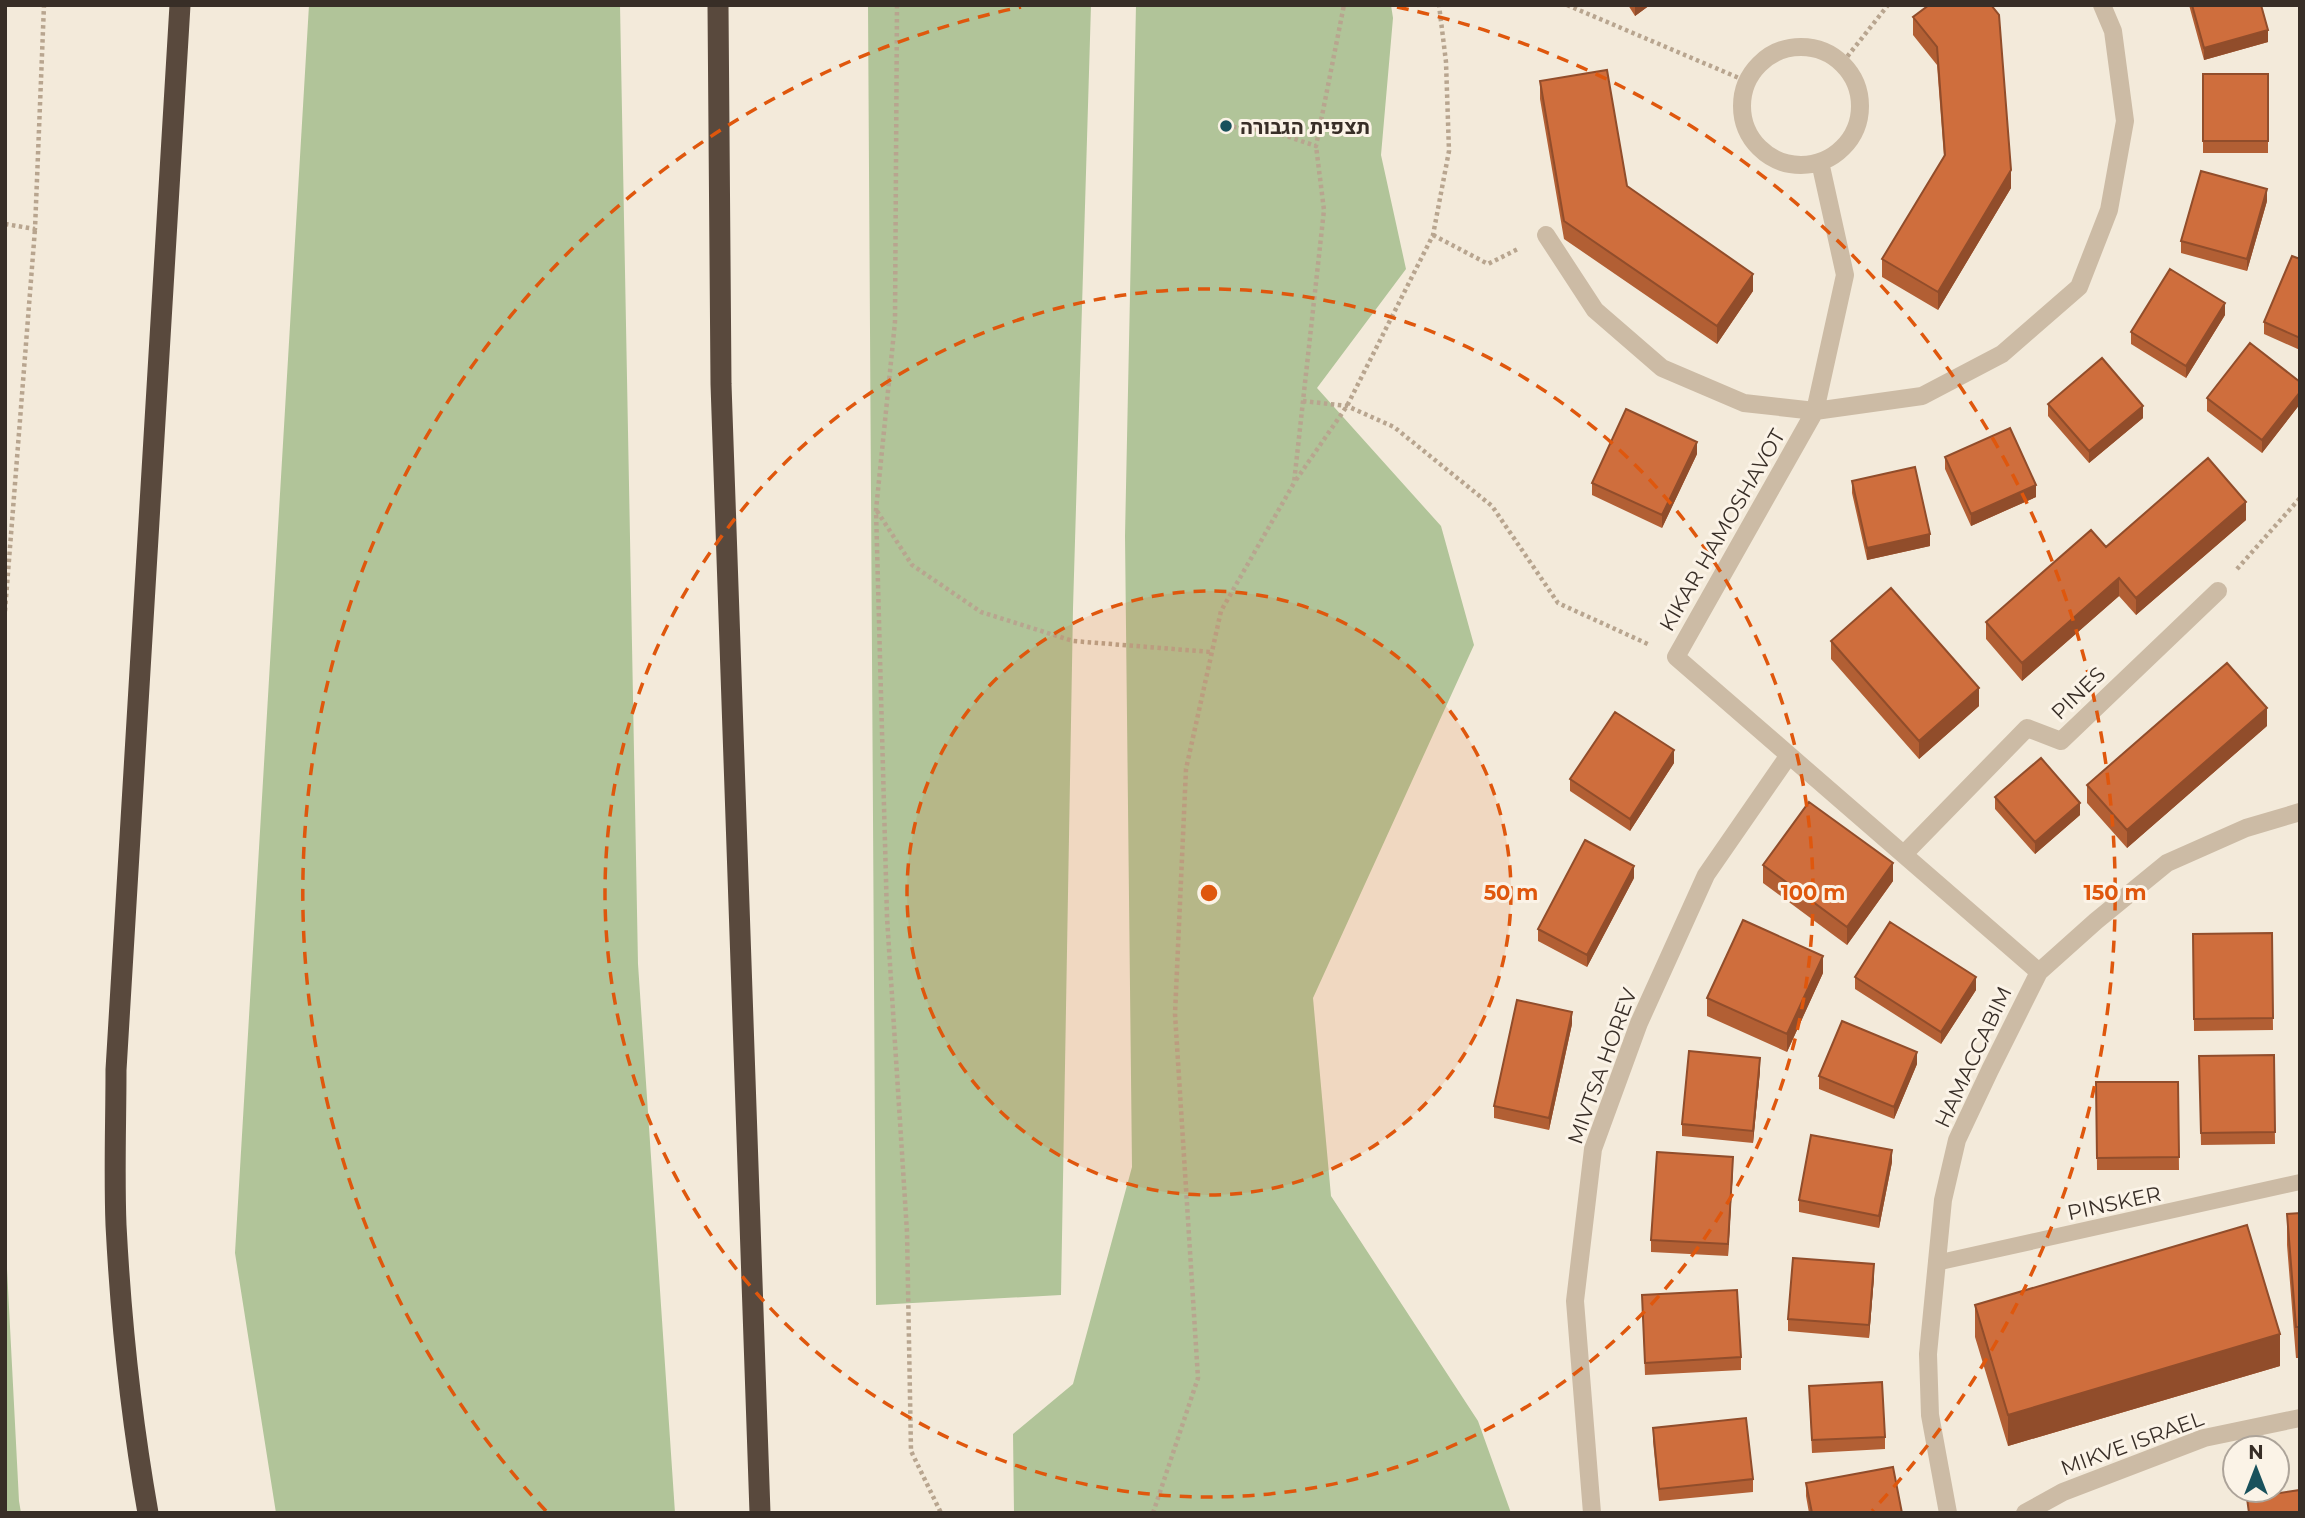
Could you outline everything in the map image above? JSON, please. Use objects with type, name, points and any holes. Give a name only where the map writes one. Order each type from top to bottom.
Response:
[{"type":"highway","points":[[148,1513],[134,1434],[122,1329],[116,1222],[116,1070],[180,5]]},
{"type":"highway","points":[[719,5],[721,384],[760,1513]]},
{"type":"street","points":[[1546,235],[1595,310],[1662,368],[1744,403],[1815,411],[1922,397],[2002,354],[2079,287],[2109,210],[2125,121],[2113,31],[2102,5]]},
{"type":"street","points":[[1809,46],[1827,52],[1843,62],[1858,87],[1860,116],[1849,143],[1820,162],[1800,165],[1781,162],[1764,152],[1751,137],[1743,118],[1742,99],[1746,81],[1757,65],[1772,54],[1790,47],[1809,46]]},
{"type":"street","name":"KIKAR HAMOSHAVOT","points":[[1820,162],[1845,275],[1815,411],[1676,657],[2039,972]]},
{"type":"street","name":"PINES","points":[[1903,854],[2027,729],[2061,740],[2218,591]]},
{"type":"street","name":"MIVTSA HOREV","points":[[1592,1513],[1575,1301],[1593,1149],[1639,1023],[1706,875],[1789,755]]},
{"type":"street","name":"HAMACCABIM","points":[[1948,1513],[1930,1415],[1928,1354],[1943,1200],[1957,1140],[2039,972],[2167,863],[2246,828],[2300,812]]},
{"type":"street","name":"MIKVE ISRAEL","points":[[2025,1513],[2063,1492],[2204,1438],[2300,1418]]},
{"type":"lane","name":"PINSKER","points":[[1936,1263],[2300,1182]]},
{"type":"path","points":[[5,611],[35,229],[44,5]]},
{"type":"path","points":[[897,5],[895,321],[876,510],[887,916],[907,1233],[911,1451],[941,1513]]},
{"type":"path","points":[[1294,484],[1324,210],[1317,146],[1344,5]]},
{"type":"path","points":[[1153,1513],[1198,1378],[1175,1014],[1186,769],[1221,611],[1294,484],[1348,406],[1433,235],[1449,152],[1446,62],[1439,5]]},
{"type":"path","points":[[1567,5],[1746,81]]},
{"type":"path","points":[[1843,62],[1888,5]]},
{"type":"path","points":[[1226,126],[1271,131],[1317,146]]},
{"type":"path","points":[[5,224],[35,229]]},
{"type":"path","points":[[1433,235],[1488,264],[1546,235]]},
{"type":"path","points":[[1303,401],[1348,406],[1394,427],[1493,506],[1558,603],[1676,657]]},
{"type":"path","points":[[2218,591],[2300,498]]},
{"type":"path","points":[[876,510],[912,565],[981,612],[1073,641],[1212,652]]},
{"type":"green space","points":[[309,5],[620,5],[638,964],[675,1513],[276,1513],[235,1253]]},
{"type":"green space","points":[[868,5],[1091,5],[1073,608],[1061,1295],[876,1305]]},
{"type":"green space","points":[[1136,5],[1391,5],[1393,18],[1381,155],[1406,269],[1317,388],[1441,526],[1474,645],[1313,998],[1331,1196],[1478,1421],[1511,1513],[1014,1513],[1013,1434],[1073,1384],[1132,1167],[1125,536]]},
{"type":"green space","points":[[5,1230],[19,1501],[21,1513],[5,1513]]},
{"type":"building","points":[[1929,5],[1991,5],[1999,15],[2011,170],[1938,292],[1882,259],[1945,155],[1937,47],[1913,17]]},
{"type":"building","points":[[2192,5],[2261,5],[2268,30],[2204,48]]},
{"type":"building","points":[[1607,70],[1627,186],[1753,274],[1717,326],[1564,221],[1540,81]]},
{"type":"building","points":[[2203,74],[2268,74],[2268,141],[2203,141]]},
{"type":"building","points":[[2201,171],[2267,189],[2247,259],[2181,241]]},
{"type":"building","points":[[2292,256],[2300,259],[2300,338],[2264,322]]},
{"type":"building","points":[[2170,269],[2225,303],[2186,366],[2131,332]]},
{"type":"building","points":[[2250,343],[2300,382],[2300,392],[2262,440],[2207,398]]},
{"type":"building","points":[[2102,358],[2143,406],[2089,451],[2048,404]]},
{"type":"building","points":[[1626,409],[1697,442],[1662,515],[1592,483]]},
{"type":"building","points":[[2010,428],[2036,485],[1971,514],[1945,457]]},
{"type":"building","points":[[2208,458],[2246,502],[2136,598],[2119,578],[2022,663],[1986,622],[2091,530],[2106,547]]},
{"type":"building","points":[[1915,467],[1930,534],[1867,548],[1852,481]]},
{"type":"building","points":[[1891,588],[1979,688],[1919,741],[1831,641]]},
{"type":"building","points":[[2227,663],[2267,708],[2127,830],[2087,785]]},
{"type":"building","points":[[1615,712],[1674,750],[1630,819],[1570,779]]},
{"type":"building","points":[[2041,758],[2080,803],[2035,842],[1995,797]]},
{"type":"building","points":[[1809,802],[1893,863],[1847,927],[1763,865]]},
{"type":"building","points":[[1585,840],[1634,866],[1587,955],[1538,929]]},
{"type":"building","points":[[1743,920],[1823,956],[1787,1034],[1707,998]]},
{"type":"building","points":[[1890,922],[1976,977],[1941,1032],[1855,977]]},
{"type":"building","points":[[2272,933],[2273,1018],[2194,1019],[2193,934]]},
{"type":"building","points":[[1517,1000],[1572,1012],[1549,1118],[1494,1106]]},
{"type":"building","points":[[1842,1021],[1917,1052],[1894,1107],[1819,1076]]},
{"type":"building","points":[[1689,1051],[1760,1058],[1753,1131],[1682,1124]]},
{"type":"building","points":[[2274,1055],[2275,1132],[2201,1133],[2199,1056]]},
{"type":"building","points":[[2096,1082],[2178,1082],[2179,1157],[2097,1158]]},
{"type":"building","points":[[1811,1135],[1892,1150],[1879,1216],[1799,1200]]},
{"type":"building","points":[[1657,1152],[1733,1157],[1728,1244],[1651,1240]]},
{"type":"building","points":[[2300,1213],[2300,1327],[2296,1327],[2287,1214]]},
{"type":"building","points":[[2247,1225],[2280,1334],[2008,1415],[1975,1305]]},
{"type":"building","points":[[1793,1258],[1874,1264],[1869,1325],[1788,1319]]},
{"type":"building","points":[[1737,1290],[1741,1357],[1645,1363],[1642,1295]]},
{"type":"building","points":[[1882,1382],[1885,1437],[1812,1440],[1809,1386]]},
{"type":"building","points":[[1746,1418],[1753,1479],[1659,1489],[1653,1428]]},
{"type":"building","points":[[1893,1467],[1902,1513],[1812,1513],[1806,1483]]},
{"type":"building","points":[[2300,1490],[2300,1513],[2249,1513],[2248,1504],[2291,1504],[2291,1491]]},
{"type":"place","name":"תצפית הגבורה","points":[[1226,126]]}]
